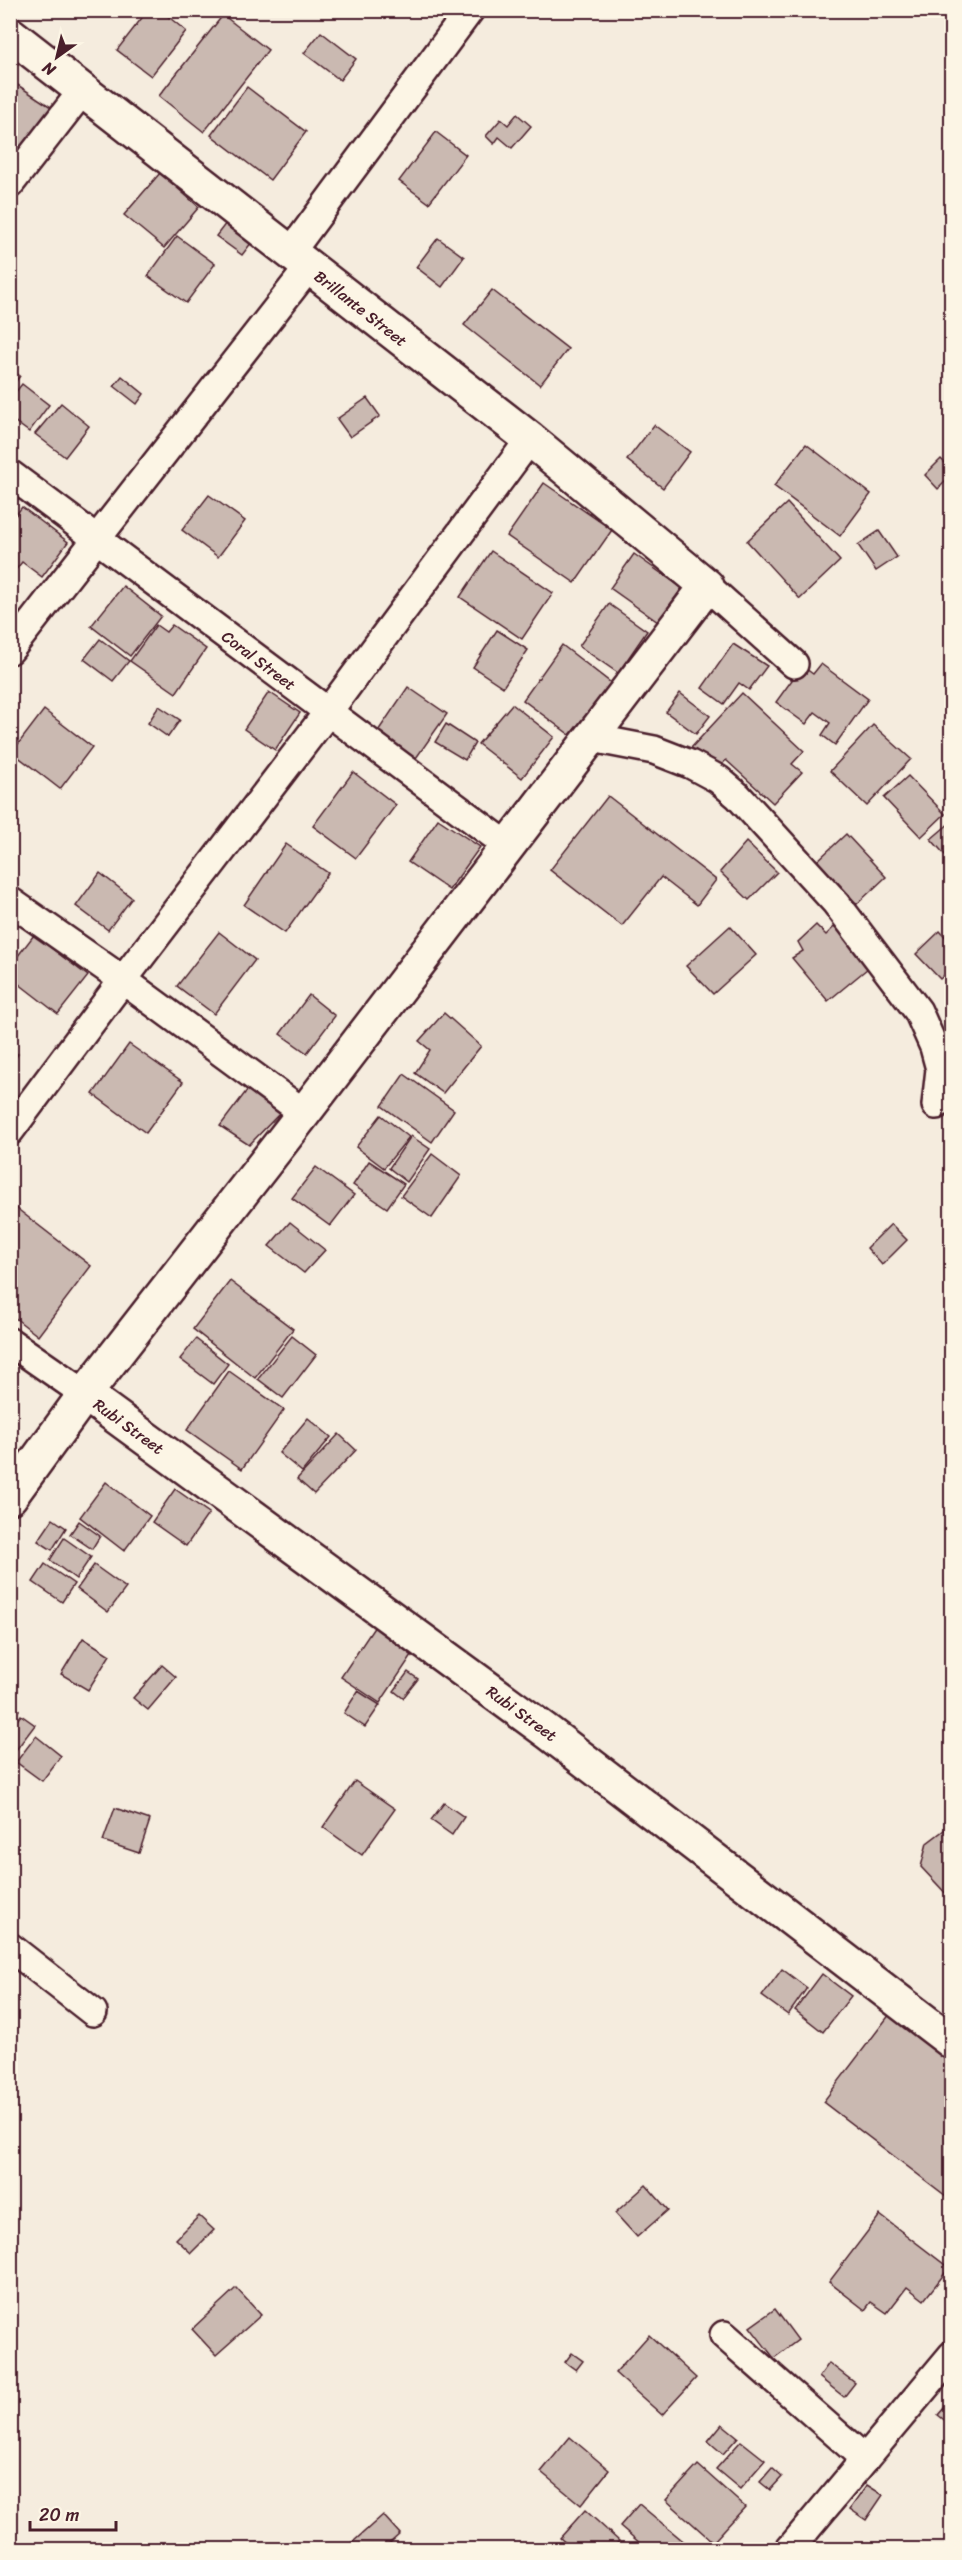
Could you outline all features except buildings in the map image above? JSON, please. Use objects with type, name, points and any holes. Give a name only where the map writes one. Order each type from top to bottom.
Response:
[{"type":"street","points":[[10,650],[96,539],[300,260],[470,10]]},
{"type":"street","name":"Brillante Street","points":[[10,34],[530,439],[707,586]]},
{"type":"street","points":[[10,184],[83,90]]},
{"type":"street","points":[[10,1131],[328,712],[530,439]]},
{"type":"street","name":"Coral Street","points":[[10,474],[508,846]]},
{"type":"street","points":[[10,1497],[85,1394],[304,1113],[707,586],[794,664]]},
{"type":"street","points":[[592,738],[654,750],[690,764],[718,779],[738,796],[836,903],[918,1011],[934,1047],[940,1069],[936,1105]]},
{"type":"street","points":[[10,901],[123,980],[304,1113]]},
{"type":"street","points":[[10,1342],[85,1394]]},
{"type":"street","name":"Rubi Street","points":[[85,1394],[549,1733],[951,2042]]},
{"type":"street","points":[[10,1947],[93,2013]]},
{"type":"street","points":[[724,2335],[865,2459]]},
{"type":"street","points":[[795,2547],[951,2355]]}]
